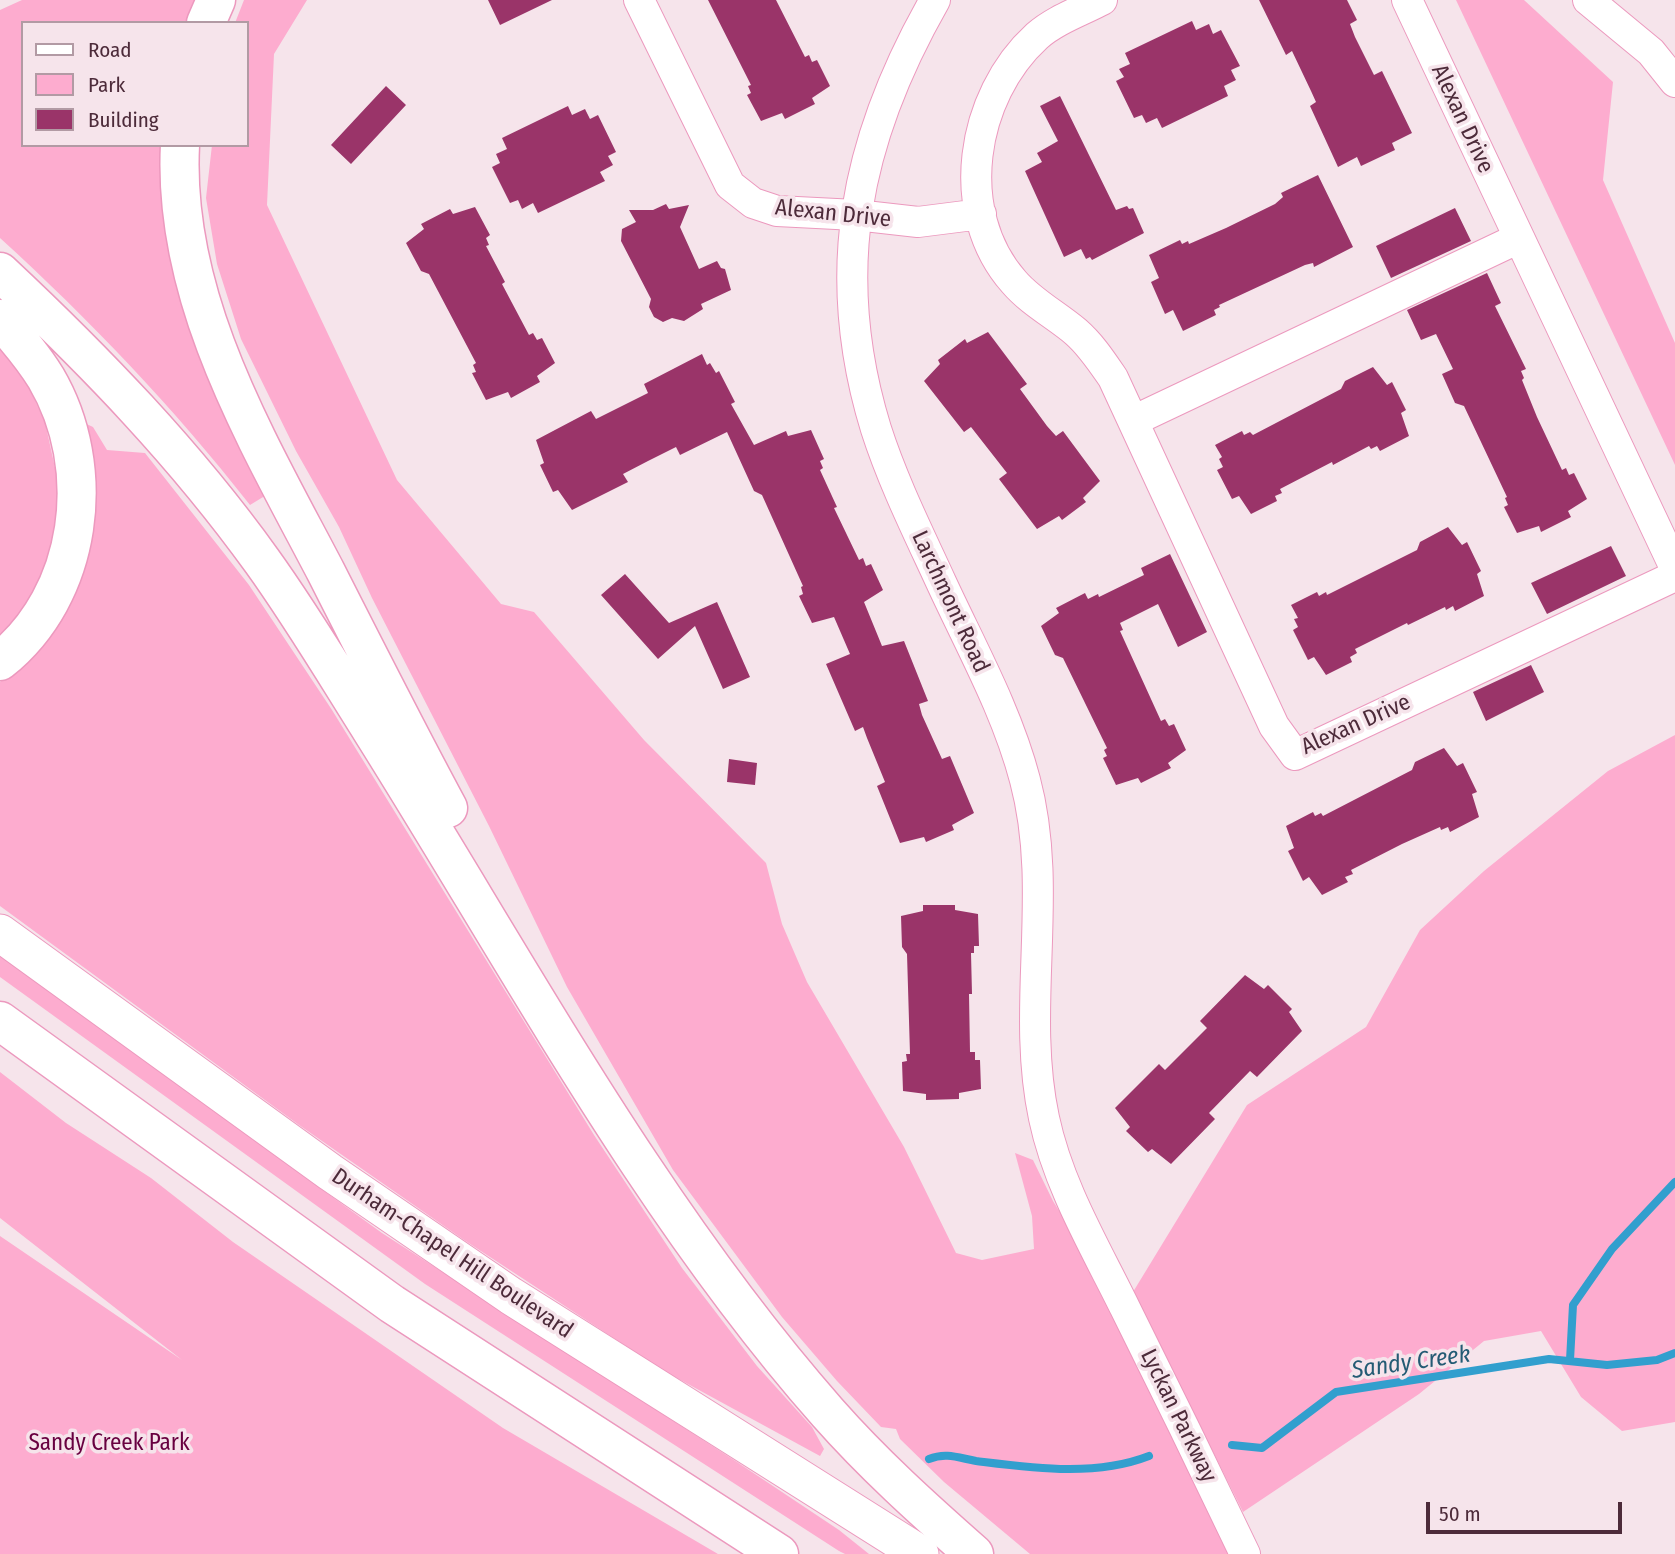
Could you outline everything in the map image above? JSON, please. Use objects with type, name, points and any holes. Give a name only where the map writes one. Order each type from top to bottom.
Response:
[{"type":"highway","points":[[207,21],[216,0]]},
{"type":"highway","points":[[180,147],[185,235],[195,286],[222,360],[278,480],[427,769],[603,1094],[606,1108]]},
{"type":"highway","points":[[0,272],[73,340],[204,484],[263,562],[346,689],[606,1108],[718,1273],[826,1411],[896,1484],[974,1554]]},
{"type":"highway","points":[[0,319],[47,380],[73,447],[76,483],[76,519],[69,554],[56,588],[38,620],[16,648],[0,660]]},
{"type":"highway","points":[[0,1021],[392,1304],[779,1554]]},
{"type":"main road","name":"Durham-Chapel Hill Boulevard","points":[[0,933],[330,1172],[511,1296],[920,1554]]},
{"type":"street","name":"Alexan Drive","points":[[639,0],[730,185],[753,203],[777,211],[856,215],[918,222],[981,214]]},
{"type":"street","name":"Larchmont Road","points":[[935,0],[899,68],[867,152],[852,249],[854,328],[876,429],[897,486],[1008,727],[1034,818],[1040,881],[1034,1030],[1038,1088],[1053,1151],[1078,1213],[1110,1278]]},
{"type":"street","name":"Alexan Drive","points":[[1102,0],[1038,34],[1009,67],[990,104],[978,148],[977,191],[981,214],[988,238],[1007,273],[1095,353],[1113,378],[1135,420],[1274,726],[1295,755],[1675,576]]},
{"type":"street","name":"Alexan Drive","points":[[1407,0],[1517,239],[1675,568]]},
{"type":"street","points":[[1588,0],[1651,52],[1675,82]]},
{"type":"street","points":[[1135,420],[1517,239]]},
{"type":"street","name":"Lyckan Parkway","points":[[1110,1278],[1245,1554]]},
{"type":"green space","points":[[22,0],[201,0],[192,21],[21,21],[21,147],[168,147],[268,494],[250,505],[192,434],[131,366],[0,238],[0,10]]},
{"type":"green space","points":[[244,0],[307,0],[274,54],[267,205],[397,480],[501,604],[534,612],[644,740],[766,863],[782,924],[807,982],[904,1147],[956,1253],[982,1260],[1034,1249],[1032,1216],[1015,1153],[1033,1160],[1053,1201],[1074,1235],[1235,1554],[1030,1554],[944,1482],[900,1439],[896,1429],[881,1427],[837,1381],[782,1317],[673,1170],[567,987],[339,527],[296,451],[241,339],[217,264],[206,198],[212,147],[248,147],[248,21],[236,21]]},
{"type":"green space","points":[[1456,0],[1524,0],[1613,82],[1603,180],[1675,343],[1675,465]]},
{"type":"green space","points":[[0,345],[24,377],[45,422],[62,500],[44,579],[0,641]]},
{"type":"green space","points":[[78,420],[93,427],[107,450],[145,453],[249,585],[332,710],[594,1135],[682,1268],[757,1366],[812,1427],[824,1449],[820,1456],[664,1371],[464,1240],[299,1125],[0,906],[0,682],[36,650]]},
{"type":"green space","points":[[1675,735],[1675,1422],[1622,1431],[1581,1397],[1541,1331],[1484,1341],[1419,1394],[1243,1512],[1133,1292],[1247,1105],[1366,1027],[1420,930],[1484,871],[1608,771]]},
{"type":"green space","points":[[0,956],[382,1233],[737,1462],[839,1530],[869,1554],[845,1554],[839,1551],[425,1284],[0,977]]},
{"type":"green space","name":"Sandy Creek Park","points":[[0,1072],[66,1123],[151,1178],[233,1242],[503,1428],[718,1554],[0,1554],[0,1236],[182,1360],[0,1218]]},
{"type":"building","points":[[488,0],[552,0],[500,25]]},
{"type":"building","points":[[708,0],[776,0],[805,57],[809,55],[812,62],[817,60],[830,86],[812,98],[815,104],[785,119],[782,113],[761,121],[747,95],[751,93],[748,86],[751,85]]},
{"type":"building","points":[[1259,0],[1347,0],[1357,20],[1350,24],[1355,37],[1374,75],[1382,71],[1412,133],[1392,143],[1395,150],[1361,166],[1357,157],[1338,167],[1310,106],[1316,102],[1311,91],[1292,51],[1286,55]]},
{"type":"building","points":[[1192,21],[1196,30],[1209,24],[1213,34],[1221,30],[1240,66],[1231,70],[1236,80],[1224,86],[1228,96],[1162,128],[1157,118],[1146,123],[1142,115],[1134,118],[1116,81],[1124,77],[1119,69],[1130,64],[1125,53]]},
{"type":"building","points":[[386,86],[406,105],[351,164],[331,145]]},
{"type":"building","points":[[1060,96],[1116,210],[1127,206],[1129,209],[1133,208],[1144,233],[1092,260],[1090,257],[1086,259],[1081,249],[1064,257],[1025,171],[1042,162],[1037,153],[1058,141],[1040,106]]},
{"type":"building","points":[[568,106],[572,115],[585,109],[590,119],[598,115],[616,152],[608,156],[613,165],[600,172],[605,181],[538,213],[533,203],[522,209],[518,200],[510,203],[492,167],[500,163],[496,154],[507,149],[502,138]]},
{"type":"building","points":[[1318,175],[1353,247],[1314,267],[1313,263],[1305,265],[1219,305],[1220,307],[1214,310],[1216,315],[1183,331],[1173,310],[1165,314],[1151,282],[1159,278],[1149,255],[1180,240],[1182,244],[1188,241],[1189,244],[1226,228],[1275,204],[1283,197],[1281,193]]},
{"type":"building","points":[[666,204],[669,209],[689,205],[680,227],[699,269],[717,261],[721,268],[725,269],[731,290],[701,304],[703,309],[684,321],[672,318],[663,322],[654,317],[649,307],[651,299],[621,241],[622,229],[636,222],[629,210],[653,210]]},
{"type":"building","points":[[475,207],[490,235],[486,238],[489,245],[486,246],[505,282],[502,284],[529,335],[533,333],[537,340],[542,338],[555,363],[537,376],[540,382],[511,398],[508,392],[486,400],[472,373],[476,372],[473,365],[476,363],[429,274],[421,271],[406,243],[424,229],[421,224],[450,209],[453,214]]},
{"type":"building","points":[[1455,208],[1471,241],[1391,278],[1376,246]]},
{"type":"building","points":[[1487,273],[1501,303],[1495,306],[1526,369],[1521,371],[1524,378],[1522,380],[1537,417],[1562,470],[1566,468],[1569,475],[1574,473],[1587,499],[1568,511],[1571,517],[1541,532],[1539,526],[1517,533],[1504,507],[1508,505],[1505,498],[1507,497],[1464,406],[1455,403],[1442,374],[1453,369],[1436,334],[1421,340],[1407,310]]},
{"type":"building","points":[[988,332],[1027,384],[1020,389],[1047,426],[1056,436],[1063,431],[1100,481],[1083,498],[1086,502],[1062,520],[1059,516],[1037,529],[999,479],[1007,473],[971,427],[964,432],[924,381],[940,364],[938,360],[965,339],[967,343]]},
{"type":"building","points":[[702,354],[707,365],[710,363],[716,373],[719,371],[735,402],[731,404],[754,445],[786,431],[788,436],[811,430],[824,459],[820,461],[823,468],[820,470],[837,507],[834,508],[859,560],[863,558],[866,566],[871,564],[883,590],[864,602],[882,646],[904,641],[928,701],[919,704],[922,715],[942,759],[950,756],[974,813],[952,825],[954,830],[926,842],[924,837],[900,843],[877,786],[885,782],[863,727],[855,731],[826,664],[850,654],[834,617],[812,623],[799,596],[803,594],[803,586],[762,495],[754,491],[727,432],[680,455],[676,447],[648,461],[623,474],[628,482],[572,510],[558,490],[553,492],[540,465],[544,463],[536,440],[591,411],[596,419],[648,393],[644,384]]},
{"type":"building","points":[[1373,367],[1387,385],[1392,382],[1406,410],[1401,413],[1409,436],[1380,451],[1377,446],[1371,449],[1369,446],[1333,465],[1332,462],[1280,489],[1282,493],[1275,496],[1277,501],[1251,514],[1239,496],[1232,499],[1217,470],[1223,467],[1219,459],[1222,457],[1215,445],[1242,431],[1244,435],[1250,432],[1253,435],[1341,389],[1345,381]]},
{"type":"building","points":[[1448,527],[1462,545],[1467,542],[1481,571],[1477,574],[1484,596],[1455,611],[1453,606],[1446,610],[1445,607],[1355,649],[1357,653],[1350,657],[1352,662],[1326,675],[1314,657],[1308,660],[1293,630],[1298,627],[1294,619],[1298,618],[1291,605],[1317,592],[1319,596],[1326,592],[1327,595],[1417,550],[1420,542]]},
{"type":"building","points":[[1611,546],[1626,576],[1547,614],[1531,583]]},
{"type":"building","points":[[1170,554],[1207,632],[1178,647],[1158,604],[1120,623],[1123,630],[1120,631],[1161,721],[1165,719],[1169,726],[1174,724],[1186,750],[1168,763],[1171,768],[1141,783],[1138,778],[1116,785],[1103,758],[1107,756],[1104,750],[1107,748],[1063,658],[1055,655],[1041,626],[1059,613],[1056,608],[1085,593],[1088,599],[1098,594],[1099,597],[1144,575],[1141,568]]},
{"type":"building","points":[[625,574],[669,623],[717,602],[750,677],[723,689],[695,626],[658,659],[601,595]]},
{"type":"building","points":[[1531,665],[1544,692],[1486,721],[1473,692]]},
{"type":"building","points":[[1444,748],[1457,766],[1463,763],[1477,792],[1472,794],[1479,817],[1450,832],[1448,827],[1441,830],[1440,827],[1402,844],[1351,870],[1353,874],[1345,877],[1348,882],[1322,895],[1309,877],[1303,881],[1288,851],[1294,848],[1286,826],[1313,812],[1315,816],[1321,813],[1323,816],[1412,770],[1415,762]]},
{"type":"building","points":[[729,759],[757,763],[755,785],[727,782]]},
{"type":"building","points":[[923,905],[955,905],[955,910],[978,914],[979,946],[974,946],[974,953],[971,953],[972,994],[969,994],[970,1052],[975,1052],[975,1060],[980,1060],[981,1089],[959,1093],[959,1099],[926,1100],[926,1094],[903,1091],[902,1062],[907,1061],[906,1054],[910,1054],[907,954],[902,947],[901,916],[923,911]]},
{"type":"building","points":[[1245,975],[1264,989],[1268,985],[1292,1009],[1289,1012],[1302,1031],[1257,1077],[1250,1071],[1209,1113],[1215,1119],[1171,1164],[1152,1149],[1148,1152],[1126,1131],[1130,1127],[1115,1108],[1159,1064],[1165,1070],[1207,1028],[1200,1021]]},
{"type":"waterway","name":"Sandy Creek","points":[[1570,1360],[1573,1305],[1612,1249],[1675,1182]]},
{"type":"waterway","name":"Sandy Creek","points":[[1232,1445],[1262,1448],[1336,1392],[1549,1359],[1607,1365],[1657,1360],[1675,1353]]},
{"type":"waterway","name":"Sandy Creek","points":[[929,1459],[947,1456],[998,1464],[1086,1469],[1128,1463],[1149,1456]]}]
